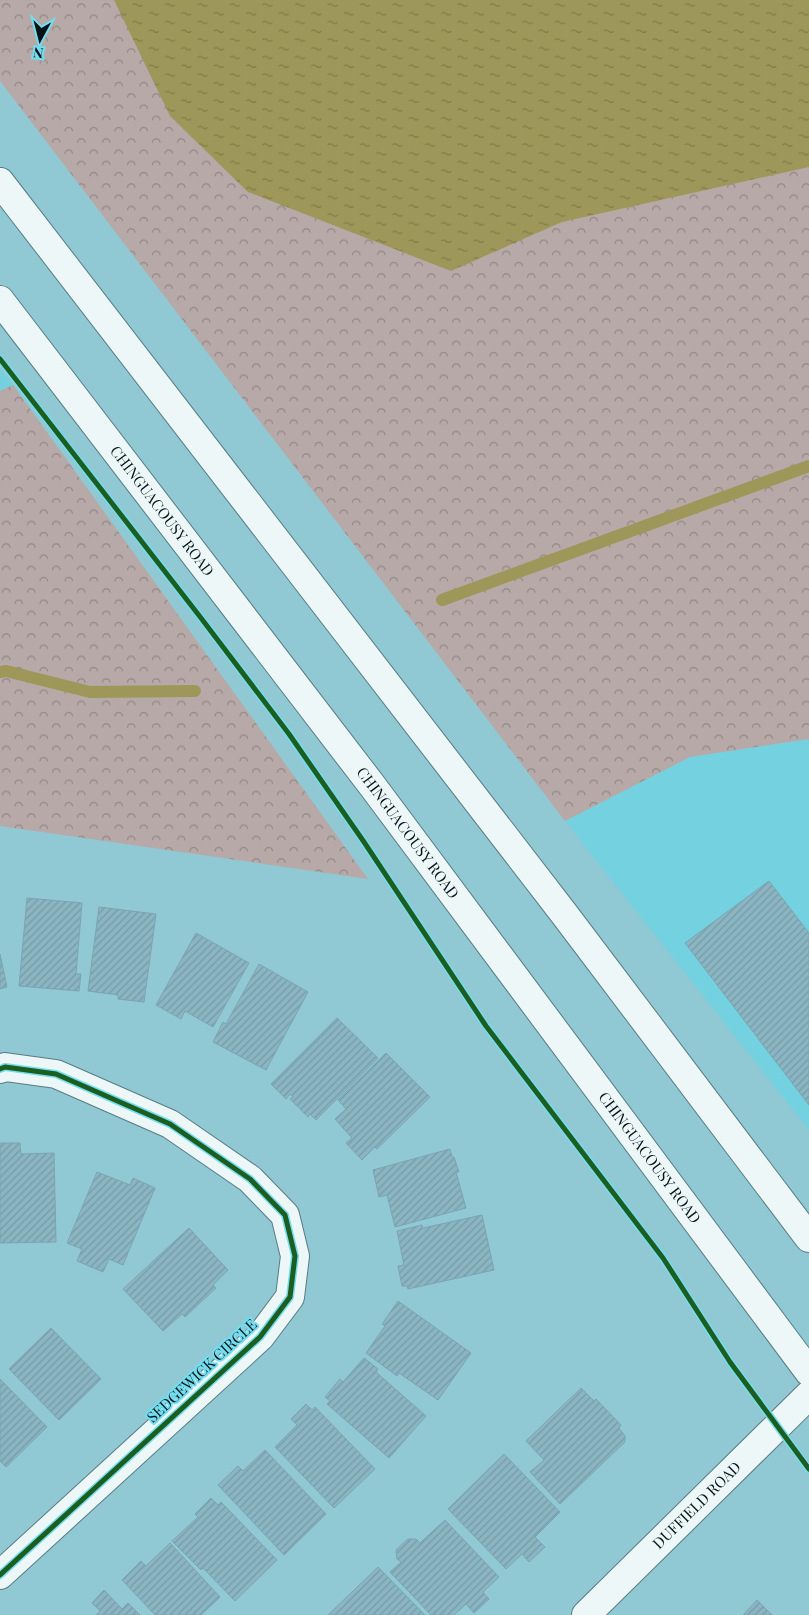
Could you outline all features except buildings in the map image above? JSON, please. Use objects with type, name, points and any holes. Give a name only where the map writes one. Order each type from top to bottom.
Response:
[{"type":"main road","points":[[0,182],[565,915],[809,1238]]},
{"type":"main road","name":"CHINGUACOUSY ROAD","points":[[0,300],[374,788],[809,1372]]},
{"type":"main road","name":"SEDGEWICK CIRCLE","points":[[0,1069],[5,1067],[56,1074],[170,1124],[250,1179],[285,1215],[295,1256],[290,1298],[260,1337],[0,1575]]},
{"type":"main road","name":"DUFFIELD ROAD","points":[[586,1615],[809,1395]]},
{"type":"shaded area","points":[[0,369],[13,385],[0,391]]},
{"type":"shaded area","points":[[809,739],[809,1130],[565,821],[690,757]]},
{"type":"green space","points":[[0,0],[809,0],[809,739],[690,757],[565,821],[0,81]]},
{"type":"green space","points":[[13,385],[368,879],[0,826],[0,391]]},
{"type":"water","points":[[114,0],[809,0],[809,167],[562,222],[451,271],[248,192],[170,116]]},
{"type":"waterway","points":[[442,600],[809,466]]},
{"type":"waterway","points":[[0,672],[6,671],[90,692],[195,691]]},
{"type":"cycle path","points":[[0,359],[289,734],[364,842],[486,1026],[663,1258],[730,1362],[809,1469]]},
{"type":"cycle path","points":[[0,1069],[5,1067],[56,1074],[170,1124],[250,1179],[285,1215],[295,1256],[290,1297],[260,1337],[0,1575]]}]
